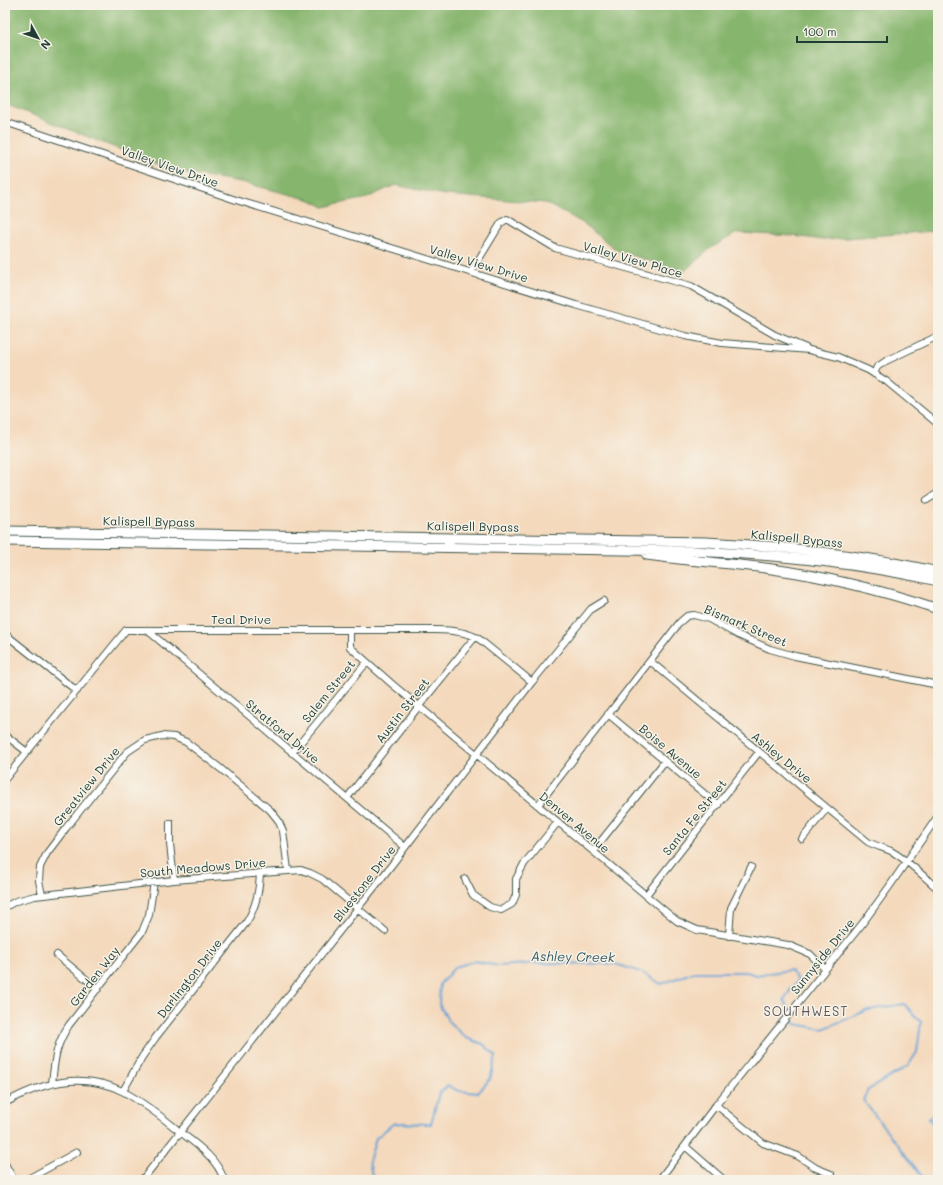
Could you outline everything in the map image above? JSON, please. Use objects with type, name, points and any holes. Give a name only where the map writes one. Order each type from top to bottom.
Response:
[{"type":"highway","name":"Kalispell Bypass","points":[[5,531],[700,542],[805,549],[881,560],[938,572]]},
{"type":"highway","name":"Kalispell Bypass","points":[[5,541],[691,551],[776,556],[850,565],[938,581]]},
{"type":"highway","points":[[614,549],[655,556],[752,566],[810,575],[876,590],[938,609]]},
{"type":"street","name":"Valley View Drive","points":[[5,122],[236,200],[576,305],[685,336],[710,342],[734,345],[809,350],[838,357],[874,374],[896,388],[938,424]]},
{"type":"street","name":"Valley View Place","points":[[471,272],[501,223],[507,219],[555,248],[691,286],[775,335],[809,350]]},
{"type":"street","points":[[874,374],[877,367],[886,361],[938,336]]},
{"type":"street","points":[[927,500],[938,493]]},
{"type":"street","name":"Bluestone Drive","points":[[142,1180],[358,908],[532,682],[591,609],[604,601]]},
{"type":"street","name":"Bismark Street","points":[[538,805],[680,622],[687,616],[694,615],[709,619],[770,649],[816,661],[938,685]]},
{"type":"street","name":"Teal Drive","points":[[5,779],[126,630],[455,631],[475,637],[532,682]]},
{"type":"street","name":"Stratford Drive","points":[[147,630],[405,847]]},
{"type":"street","name":"Denver Avenue","points":[[350,630],[350,647],[366,662],[677,921],[690,928],[729,936],[788,945],[810,954],[825,969]]},
{"type":"street","points":[[5,634],[77,691]]},
{"type":"street","name":"Austin Street","points":[[347,798],[475,637]]},
{"type":"street","name":"Ashley Drive","points":[[650,661],[868,842],[891,851],[938,889]]},
{"type":"street","name":"Salem Street","points":[[292,752],[366,662]]},
{"type":"street","name":"Boise Avenue","points":[[608,714],[631,731],[718,805]]},
{"type":"street","points":[[5,735],[27,752]]},
{"type":"street","name":"Greatview Drive","points":[[42,895],[39,876],[42,862],[66,828],[127,752],[140,742],[150,738],[162,736],[174,737],[186,742],[270,810],[278,820],[283,831],[288,870]]},
{"type":"street","name":"Santa Fe Street","points":[[646,895],[759,752]]},
{"type":"street","points":[[593,851],[665,761]]},
{"type":"street","points":[[802,839],[827,808]]},
{"type":"street","name":"Sunnyside Drive","points":[[659,1180],[716,1105],[862,924],[938,816]]},
{"type":"street","points":[[465,880],[473,895],[490,907],[501,910],[512,904],[516,894],[516,878],[524,864],[558,822]]},
{"type":"street","points":[[170,823],[170,844],[174,880]]},
{"type":"street","points":[[729,936],[731,908],[751,867]]},
{"type":"street","name":"South Meadows Drive","points":[[5,907],[22,898],[42,895],[174,880],[260,874],[288,870],[306,871],[315,875],[343,896],[384,931]]},
{"type":"street","name":"Darlington Drive","points":[[123,1091],[142,1057],[156,1037],[246,923],[256,904],[259,891],[260,874]]},
{"type":"street","name":"Garden Way","points":[[52,1083],[56,1050],[62,1035],[145,926],[149,915],[154,882]]},
{"type":"street","points":[[57,955],[98,989]]},
{"type":"street","points":[[5,1103],[33,1089],[52,1083],[75,1081],[112,1086],[123,1091],[151,1109],[199,1146],[214,1161],[224,1180]]},
{"type":"street","points":[[716,1105],[763,1143],[798,1156],[816,1168],[831,1174]]},
{"type":"street","points":[[685,1146],[724,1180]]},
{"type":"street","points":[[26,1180],[77,1152]]},
{"type":"street","points":[[5,1164],[12,1179]]},
{"type":"green space","points":[[5,5],[938,5],[938,232],[933,231],[823,240],[793,236],[737,233],[711,248],[683,272],[616,250],[583,223],[545,203],[445,195],[395,185],[367,198],[324,207],[311,200],[241,182],[174,171],[5,104]]},
{"type":"waterway","name":"Ashley Creek","points":[[373,1180],[369,1161],[376,1138],[394,1123],[431,1124],[439,1093],[448,1086],[459,1091],[478,1093],[490,1079],[496,1056],[483,1044],[466,1038],[449,1022],[439,1004],[440,984],[455,967],[475,961],[498,966],[540,963],[615,964],[641,972],[661,984],[694,972],[747,972],[756,975],[790,970],[798,980],[784,999],[795,1024],[823,1029],[868,1010],[904,1004],[921,1022],[917,1052],[908,1066],[868,1090],[863,1100],[925,1180]]},
{"type":"waterway","name":"Ashley Creek","points":[[938,1108],[929,1118],[938,1132]]},
{"type":"district","name":"SOUTHWEST","points":[[806,1010]]}]
